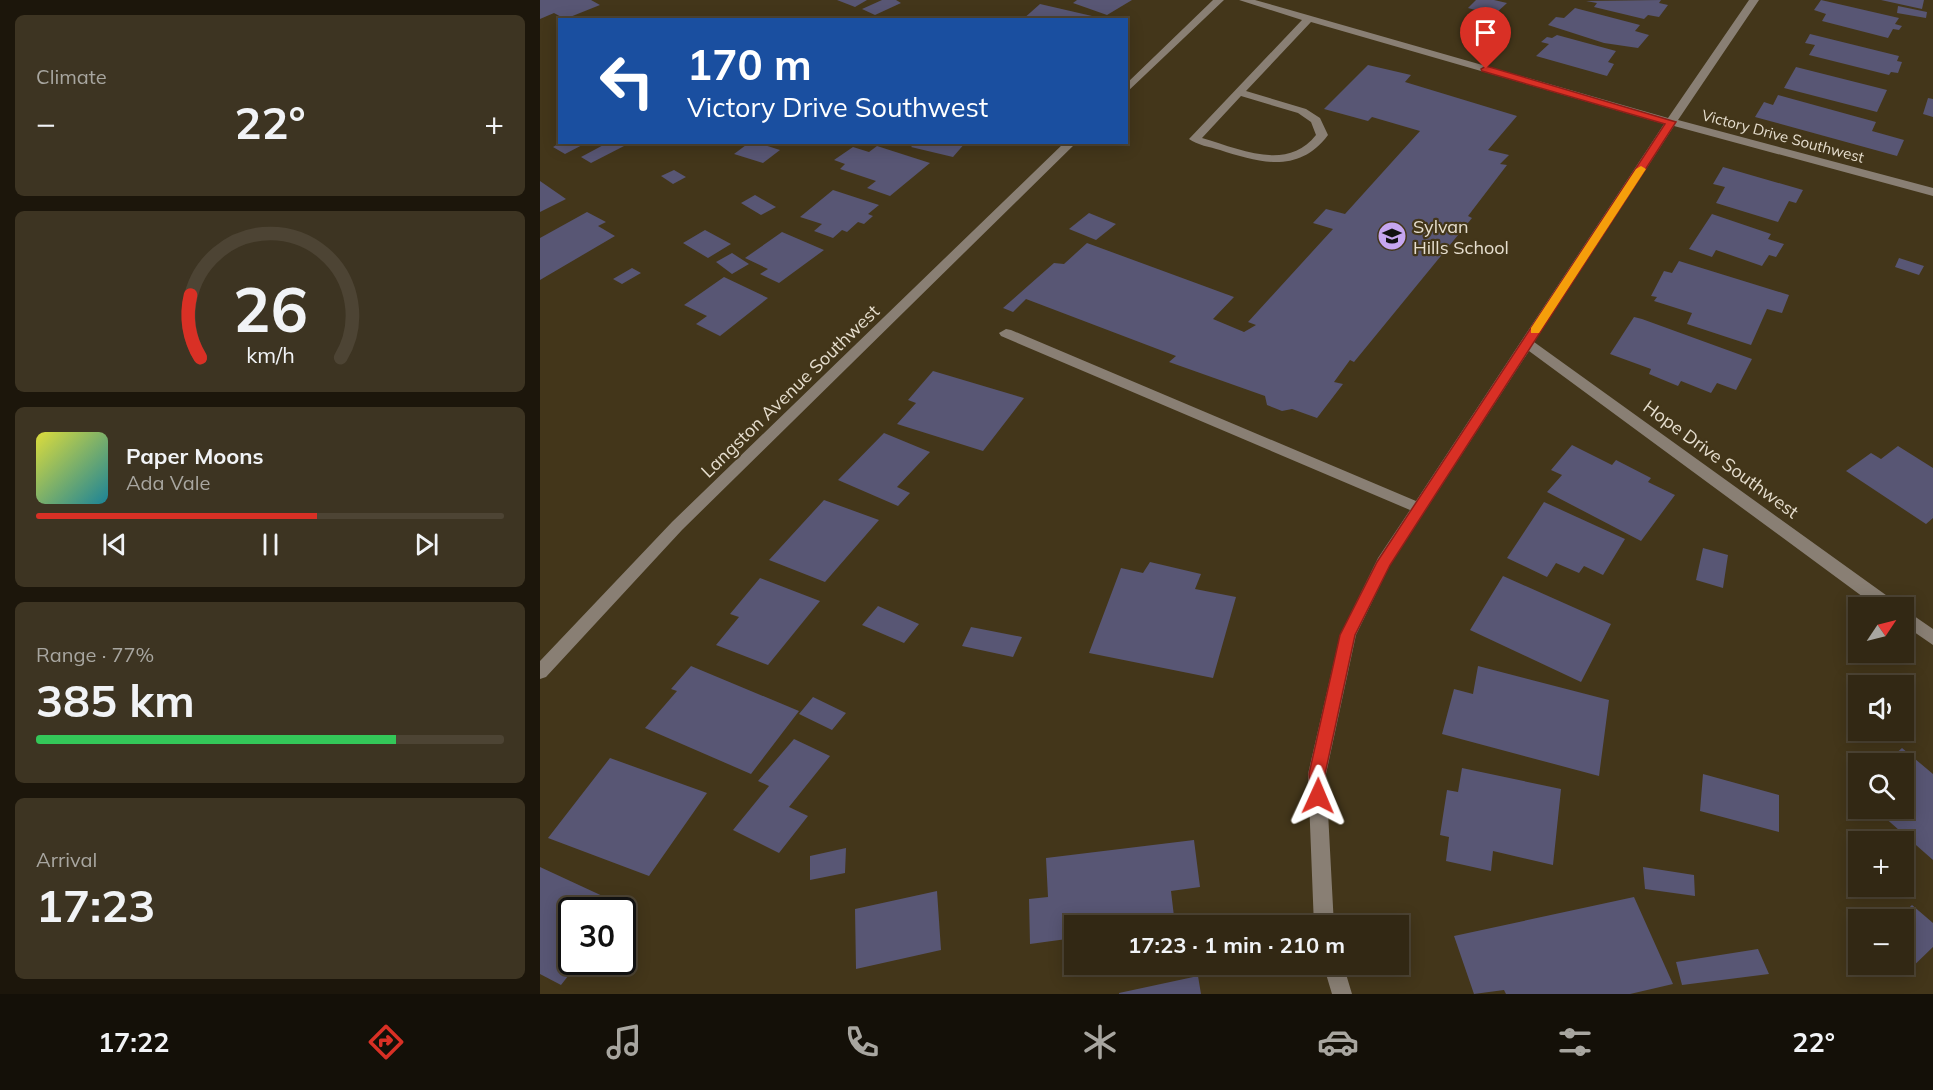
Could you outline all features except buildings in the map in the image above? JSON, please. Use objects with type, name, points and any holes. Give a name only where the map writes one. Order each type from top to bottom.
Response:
[{"type":"street","points":[[1128,88],[1219,0]]},
{"type":"street","name":"Victory Drive Southwest","points":[[1244,0],[1671,122],[1933,192]]},
{"type":"street","points":[[1323,915],[1317,774],[1348,635],[1384,562],[1671,122],[1754,0]]},
{"type":"street","points":[[1239,92],[1302,111],[1316,120],[1322,135],[1317,145],[1300,155],[1267,159],[1195,139],[1239,92],[1309,18]]},
{"type":"street","name":"Langston Avenue Southwest","points":[[540,672],[677,526],[1070,144]]},
{"type":"street","points":[[1006,333],[1419,508]]},
{"type":"street","name":"Hope Drive Southwest","points":[[1527,343],[1877,597]]},
{"type":"street","points":[[1914,624],[1933,638]]},
{"type":"street","points":[[1337,975],[1342,994]]},
{"type":"slow traffic","points":[[1535,330],[1641,169]]},
{"type":"place","name":"Sylvan Hills School","points":[[1392,236]]},
{"type":"route","points":[[1318,796],[1317,774],[1348,635],[1384,562],[1671,122],[1486,69]]}]
